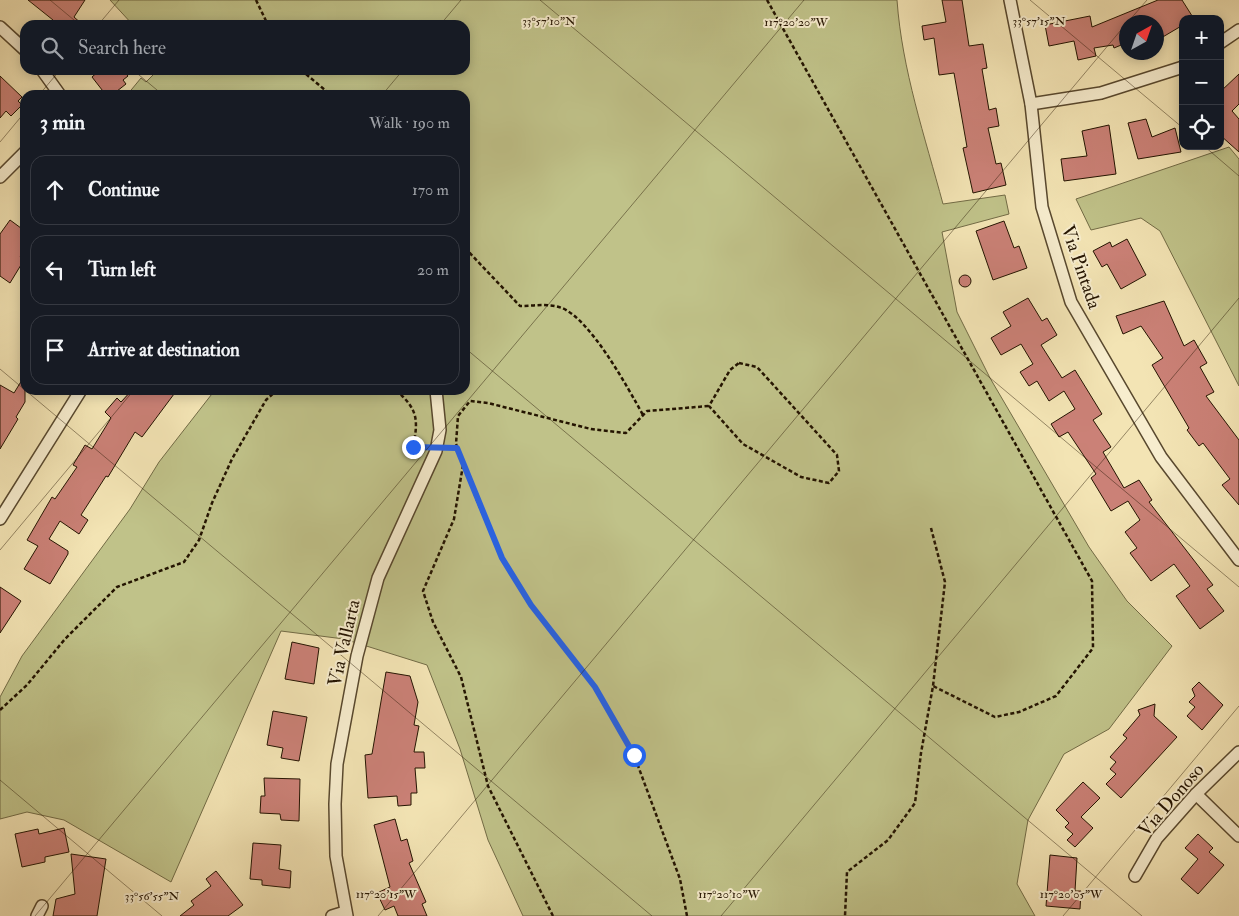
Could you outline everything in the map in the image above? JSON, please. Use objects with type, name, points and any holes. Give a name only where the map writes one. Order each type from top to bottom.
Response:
[{"type":"street","name":"Via Pintada","points":[[1010,0],[1031,104],[1042,207],[1071,302],[1161,457],[1239,560]]},
{"type":"street","points":[[0,28],[20,46]]},
{"type":"street","points":[[1224,40],[1239,30]]},
{"type":"street","points":[[1031,104],[1101,93],[1179,68]]},
{"type":"street","points":[[46,75],[56,90]]},
{"type":"street","points":[[0,177],[20,157]]},
{"type":"street","points":[[0,519],[78,395]]},
{"type":"street","name":"Via Vallarta","points":[[346,914],[336,856],[334,804],[337,764],[357,656],[378,578],[437,447],[440,430],[436,395]]},
{"type":"street","name":"Via Donoso","points":[[1135,876],[1157,838],[1196,794],[1239,752]]},
{"type":"street","points":[[1196,794],[1239,836]]},
{"type":"street","points":[[332,916],[346,914]]},
{"type":"path","points":[[256,0],[266,20]]},
{"type":"path","points":[[767,0],[1092,581],[1092,648],[1056,696],[1018,712],[995,716],[933,686]]},
{"type":"path","points":[[308,75],[326,90]]},
{"type":"path","points":[[470,253],[520,306],[546,305],[563,309],[584,325],[621,375],[643,415]]},
{"type":"path","points":[[739,363],[757,367],[837,455],[839,471],[829,483],[801,477],[743,444],[709,406],[734,366],[739,363]]},
{"type":"path","points":[[0,710],[28,685],[65,639],[117,587],[184,562],[199,540],[212,503],[232,460],[266,400],[272,395]]},
{"type":"path","points":[[401,395],[412,405],[417,428],[413,447],[457,448]]},
{"type":"path","points":[[687,916],[680,879],[634,755],[595,687],[531,605],[502,558],[457,448],[458,416],[470,401],[488,403],[591,429],[626,434],[647,411],[709,406]]},
{"type":"path","points":[[463,464],[454,519],[423,591],[433,622],[461,677],[488,786],[553,916]]},
{"type":"path","points":[[845,916],[847,872],[888,840],[915,803],[921,753],[933,686],[945,582],[931,528]]},
{"type":"green space","points":[[110,0],[897,0],[909,78],[943,204],[1005,195],[1009,214],[942,232],[957,312],[990,378],[1089,547],[1127,601],[1172,646],[1109,729],[1064,754],[1028,820],[1017,884],[1035,916],[523,916],[488,840],[460,749],[427,665],[344,639],[281,631],[171,882],[64,820],[27,812],[0,819],[0,697],[22,656],[130,509],[159,462],[211,395],[470,395],[470,90],[131,90],[141,78],[146,82],[153,75],[470,75],[470,20],[128,20]]},
{"type":"green space","points":[[1229,147],[1239,159],[1239,386],[1160,231],[1141,218],[1091,230],[1076,199]]},
{"type":"building","points":[[28,0],[85,0],[74,17],[77,20],[53,20]]},
{"type":"building","points":[[942,0],[962,0],[969,46],[983,44],[987,68],[982,69],[989,110],[996,108],[999,126],[988,128],[996,164],[1001,163],[1006,185],[973,193],[963,148],[967,147],[954,73],[939,75],[934,38],[924,40],[922,26],[946,22]]},
{"type":"building","points":[[1158,0],[1182,0],[1191,15],[1179,15],[1179,27],[1164,36],[1164,15],[1121,15]]},
{"type":"building","points":[[1090,16],[1092,27],[1119,16],[1119,46],[1114,48],[1113,45],[1094,48],[1096,56],[1078,60],[1074,41],[1049,46],[1045,25]]},
{"type":"building","points":[[1239,74],[1239,104],[1232,111],[1239,119],[1239,152],[1224,139],[1224,88]]},
{"type":"building","points":[[94,75],[128,76],[123,80],[126,84],[118,90],[102,90],[92,77]]},
{"type":"building","points":[[0,76],[20,95],[18,101],[20,107],[11,116],[6,111],[0,118]]},
{"type":"building","points":[[1146,119],[1152,137],[1175,128],[1181,152],[1138,159],[1128,123]]},
{"type":"building","points":[[1109,125],[1116,174],[1064,181],[1061,159],[1087,156],[1082,131]]},
{"type":"building","points":[[10,220],[20,227],[20,267],[10,283],[0,276],[0,234]]},
{"type":"building","points":[[1004,221],[1014,248],[1019,246],[1027,268],[993,280],[976,231]]},
{"type":"building","points":[[1127,239],[1146,275],[1121,289],[1107,264],[1102,267],[1093,251],[1110,242],[1112,247]]},
{"type":"building","points":[[965,275],[971,281],[965,287],[959,281]]},
{"type":"building","points":[[1028,298],[1042,321],[1047,318],[1057,335],[1041,345],[1062,378],[1075,370],[1102,414],[1093,420],[1111,447],[1103,452],[1124,488],[1139,480],[1152,500],[1149,502],[1213,585],[1207,589],[1224,611],[1200,629],[1176,596],[1190,586],[1174,564],[1151,581],[1130,553],[1137,548],[1125,532],[1140,520],[1128,501],[1111,511],[1091,478],[1096,474],[1068,432],[1059,437],[1051,424],[1075,409],[1064,391],[1049,401],[1037,381],[1029,386],[1020,372],[1033,364],[1021,344],[1001,355],[991,338],[1011,326],[1003,312]]},
{"type":"building","points":[[1164,301],[1184,346],[1194,340],[1207,363],[1200,367],[1214,392],[1206,396],[1239,440],[1239,505],[1222,485],[1230,479],[1203,443],[1199,446],[1187,430],[1189,428],[1152,365],[1163,358],[1141,326],[1123,334],[1116,316]]},
{"type":"building","points":[[20,383],[20,395],[25,395],[25,402],[16,417],[18,419],[0,449],[0,385],[14,393]]},
{"type":"building","points":[[127,395],[173,395],[142,437],[135,432],[108,477],[106,476],[81,515],[88,520],[79,534],[60,521],[49,539],[68,551],[68,554],[50,584],[24,569],[38,546],[27,540],[52,497],[55,499],[77,467],[73,465],[85,445],[92,449],[111,418],[105,412],[117,398],[121,402]]},
{"type":"building","points":[[0,587],[21,601],[0,633]]},
{"type":"building","points":[[292,642],[319,648],[314,684],[285,679]]},
{"type":"building","points":[[386,672],[410,676],[418,702],[414,725],[419,726],[414,752],[424,752],[425,768],[415,768],[417,793],[411,793],[411,805],[398,806],[397,796],[368,798],[365,755],[372,754]]},
{"type":"building","points":[[1199,682],[1223,705],[1202,730],[1187,716],[1195,707],[1189,702],[1195,696],[1192,689]]},
{"type":"building","points":[[1155,704],[1154,716],[1177,737],[1121,798],[1106,784],[1116,774],[1110,769],[1116,762],[1110,757],[1127,738],[1123,735],[1140,715],[1138,710]]},
{"type":"building","points":[[273,711],[307,717],[299,761],[281,758],[283,748],[267,745]]},
{"type":"building","points":[[264,778],[300,779],[299,821],[281,820],[280,814],[260,813],[261,796],[265,796]]},
{"type":"building","points":[[1083,782],[1100,798],[1081,817],[1093,828],[1075,847],[1067,840],[1073,834],[1065,827],[1069,823],[1056,810]]},
{"type":"building","points":[[395,819],[401,841],[407,839],[413,861],[409,863],[426,902],[422,904],[427,916],[398,916],[394,906],[385,910],[377,893],[390,887],[374,825]]},
{"type":"building","points":[[64,828],[69,852],[45,857],[45,862],[22,867],[15,834],[38,829],[39,834]]},
{"type":"building","points":[[1198,834],[1213,848],[1209,852],[1224,865],[1198,894],[1181,879],[1198,859],[1185,848]]},
{"type":"building","points":[[253,843],[281,845],[279,869],[291,871],[290,888],[262,885],[262,880],[250,879]]},
{"type":"building","points":[[71,854],[106,859],[97,916],[53,916],[56,899],[75,894]]},
{"type":"building","points":[[1050,855],[1077,858],[1075,891],[1081,891],[1080,909],[1046,906]]},
{"type":"building","points":[[216,871],[243,905],[228,916],[180,916],[194,905],[191,901],[211,886],[206,879]]},
{"type":"route","points":[[413,447],[457,448],[502,558],[531,605],[595,687],[634,755]]}]
